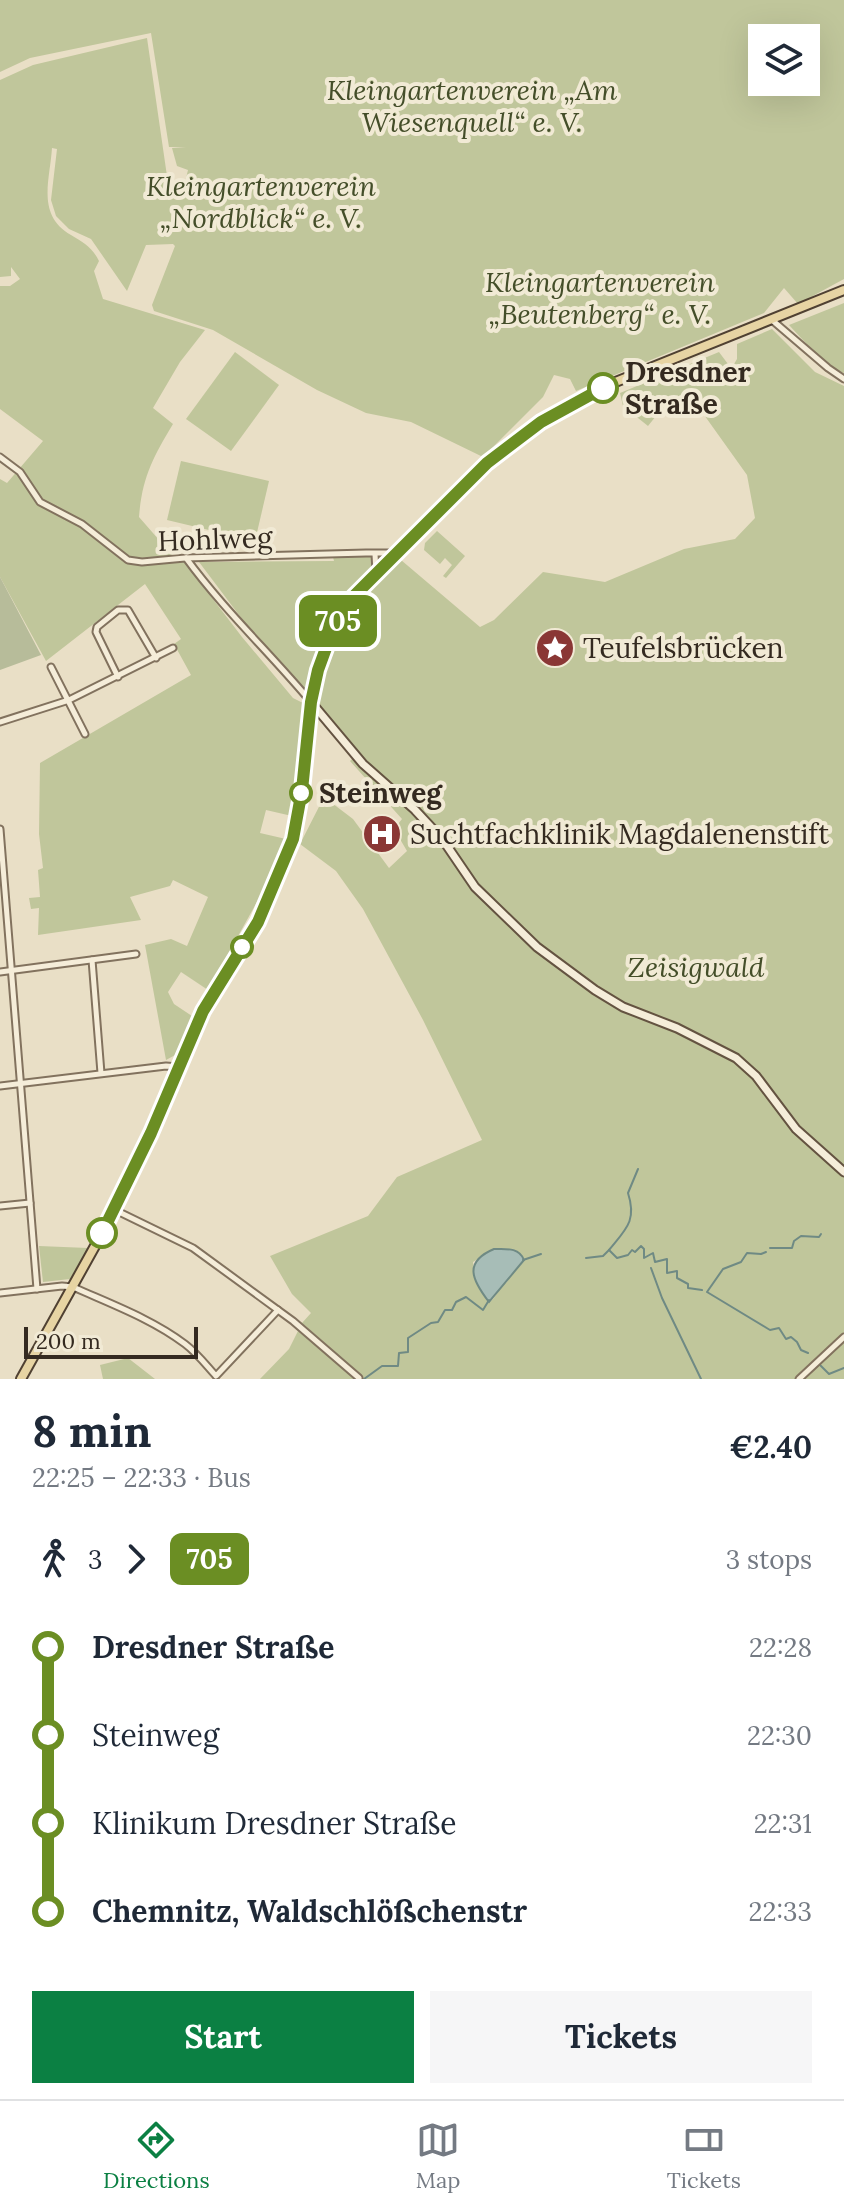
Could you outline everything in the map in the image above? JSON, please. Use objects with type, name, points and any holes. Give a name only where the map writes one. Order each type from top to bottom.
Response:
[{"type":"main road","points":[[17,1379],[115,1210],[203,1011],[258,922],[293,839],[318,670],[333,629],[354,596],[487,463],[541,422],[580,398],[613,383],[842,291]]},
{"type":"street","points":[[772,319],[844,379]]},
{"type":"street","name":"Hohlweg","points":[[0,457],[20,472],[40,502],[82,524],[128,560],[391,553],[394,556]]},
{"type":"street","points":[[375,554],[376,574]]},
{"type":"street","points":[[185,558],[229,613],[363,764],[415,810],[443,840],[475,887],[537,947],[623,1007],[677,1028],[736,1058],[756,1076],[796,1129],[844,1172]]},
{"type":"street","points":[[118,677],[96,632],[97,627],[118,610],[128,610],[156,658]]},
{"type":"street","points":[[0,722],[69,700],[173,648]]},
{"type":"street","points":[[51,667],[85,734]]},
{"type":"street","points":[[0,829],[37,1289]]},
{"type":"street","points":[[0,972],[136,954]]},
{"type":"street","points":[[92,960],[101,1073]]},
{"type":"street","points":[[0,1086],[179,1067]]},
{"type":"street","points":[[0,1206],[30,1203]]},
{"type":"street","points":[[115,1210],[193,1248],[278,1310],[359,1378]]},
{"type":"street","points":[[0,1293],[73,1287],[137,1316],[174,1337],[216,1376],[278,1310]]},
{"type":"street","points":[[799,1379],[844,1337]]},
{"type":"green space","points":[[0,0],[844,0],[844,279],[798,304],[784,288],[764,313],[576,391],[570,379],[554,375],[543,397],[483,457],[411,422],[366,413],[317,390],[213,330],[154,311],[152,305],[175,246],[146,245],[127,291],[91,239],[69,229],[56,216],[51,200],[57,149],[52,148],[49,207],[60,227],[87,246],[99,261],[94,271],[103,299],[205,330],[180,362],[153,408],[173,424],[150,468],[139,517],[173,556],[142,560],[136,564],[183,560],[293,698],[305,704],[292,816],[266,810],[260,833],[286,839],[277,866],[208,990],[181,972],[168,992],[174,1004],[192,1016],[177,1054],[166,1060],[145,945],[171,939],[187,946],[208,897],[173,880],[170,886],[130,897],[141,920],[38,935],[39,908],[31,909],[29,898],[40,897],[38,870],[43,868],[39,834],[40,763],[191,675],[174,644],[181,639],[145,584],[46,661],[0,577],[0,479],[7,483],[43,441],[0,409],[0,286],[10,286],[20,279],[11,267],[11,276],[0,277],[0,80],[33,65],[147,38],[168,183],[185,182],[188,170],[177,166],[172,148],[186,147],[169,147],[151,33],[30,58],[0,72]]},
{"type":"green space","points":[[844,303],[844,373],[828,367],[789,325]]},
{"type":"green space","name":"Zeisigwald","points":[[772,329],[815,372],[844,386],[844,1379],[260,1379],[289,1349],[298,1331],[355,1378],[359,1373],[302,1323],[311,1313],[292,1294],[270,1256],[368,1216],[397,1177],[482,1140],[423,1020],[363,909],[336,871],[300,844],[324,797],[353,819],[389,868],[407,851],[394,829],[402,819],[350,761],[359,752],[245,623],[199,562],[334,561],[333,557],[401,560],[480,627],[494,620],[543,572],[605,582],[684,549],[735,539],[755,518],[747,475],[702,412],[660,411],[648,426],[623,406],[620,393],[719,352],[728,364],[734,364],[737,344]],"holes":[[[494,1249],[513,1249],[521,1265],[510,1274],[489,1302],[475,1280],[473,1262]]]},
{"type":"green space","points":[[235,352],[279,385],[231,451],[186,419]]},
{"type":"green space","points":[[181,461],[269,481],[255,541],[167,520]]},
{"type":"green space","points":[[437,531],[465,556],[446,578],[443,576],[452,565],[445,558],[440,564],[424,550],[425,543]]},
{"type":"green space","points":[[0,577],[41,655],[0,670]]},
{"type":"green space","points":[[39,1246],[88,1248],[70,1279],[43,1282]]},
{"type":"green space","points":[[128,1358],[155,1379],[103,1379],[100,1365]]},
{"type":"water","points":[[494,1249],[515,1251],[524,1260],[489,1302],[475,1279],[474,1266],[484,1254]]},
{"type":"waterway","points":[[609,1250],[628,1224],[631,1211],[628,1193],[638,1169]]},
{"type":"waterway","points":[[770,1248],[792,1248],[794,1241],[801,1236],[819,1237],[821,1234]]},
{"type":"waterway","points":[[586,1258],[603,1256],[609,1250],[617,1258],[628,1255],[632,1250],[635,1252],[641,1246],[644,1258],[653,1253],[655,1262],[667,1259],[667,1273],[677,1271],[677,1278],[688,1284],[688,1288],[702,1290]]},
{"type":"waterway","points":[[766,1252],[747,1253],[741,1262],[723,1269],[707,1292],[770,1330],[779,1328],[786,1339],[791,1337],[801,1350],[808,1353]]},
{"type":"waterway","points":[[523,1260],[541,1254]]},
{"type":"waterway","points":[[651,1268],[701,1379]]},
{"type":"waterway","points":[[364,1379],[382,1366],[398,1366],[399,1353],[408,1352],[408,1338],[431,1323],[438,1322],[445,1310],[452,1310],[456,1302],[466,1297],[483,1310],[489,1300]]},
{"type":"waterway","points":[[820,1365],[829,1374],[844,1368]]},
{"type":"bus line","name":"705","points":[[102,1233],[151,1133],[203,1011],[258,922],[293,839],[302,790],[311,702],[318,670],[333,629],[354,596],[487,463],[541,422],[603,388]]},
{"type":"place","name":"Dresdner Straße","points":[[603,388]]},
{"type":"place","name":"Teufelsbrücken","points":[[555,648]]},
{"type":"place","name":"Steinweg","points":[[301,793]]},
{"type":"place","name":"Suchtfachklinik Magdalenenstift","points":[[382,834]]},
{"type":"park label","name":"Kleingartenverein „Am Wiesenquell“ e. V.","points":[[472,106]]},
{"type":"park label","name":"Kleingartenverein „Nordblick“ e. V.","points":[[261,202]]},
{"type":"park label","name":"Kleingartenverein „Beutenberg“ e. V.","points":[[600,298]]}]
